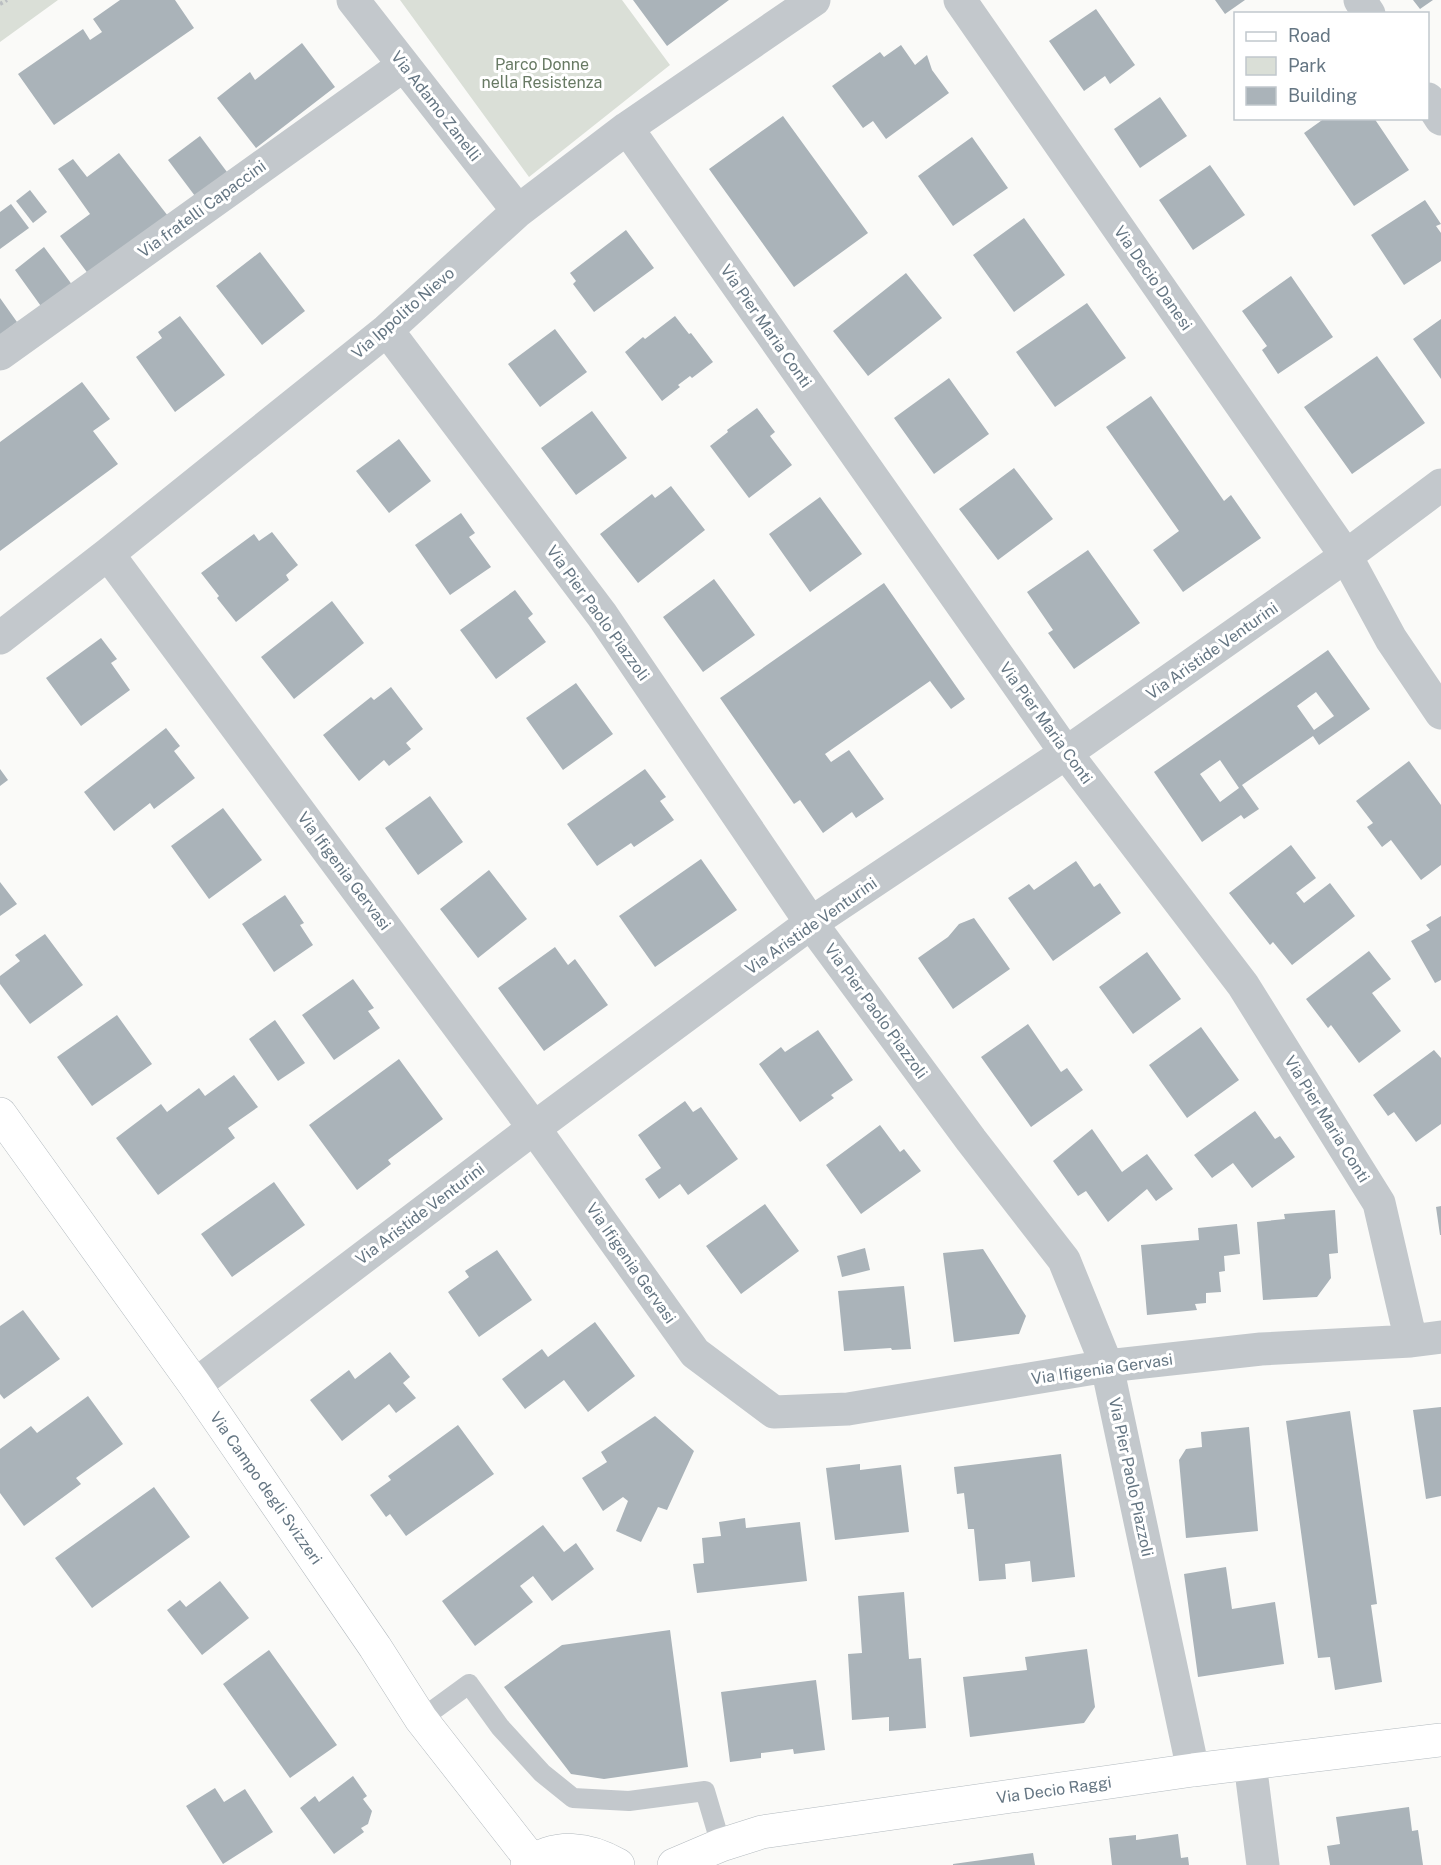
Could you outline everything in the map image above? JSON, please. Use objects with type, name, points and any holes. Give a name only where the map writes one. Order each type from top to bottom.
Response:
[{"type":"main road","name":"Via Campo degli Svizzeri","points":[[0,1114],[195,1385],[421,1719],[530,1863]]},
{"type":"main road","name":"Via Decio Raggi","points":[[674,1865],[721,1845],[762,1832],[1250,1762],[1441,1740]]},
{"type":"main road","points":[[530,1863],[553,1852],[576,1850],[598,1854],[618,1865]]},
{"type":"street","name":"Via Adamo Zanelli","points":[[353,0],[518,211]]},
{"type":"street","name":"Via Ippolito Nievo","points":[[0,638],[387,330],[518,211],[627,128],[814,0]]},
{"type":"street","name":"Via Decio Danesi","points":[[960,0],[1346,556],[1391,639],[1441,712]]},
{"type":"street","name":"Via fratelli Capaccini","points":[[0,354],[405,65]]},
{"type":"street","points":[[1429,101],[1441,119]]},
{"type":"street","name":"Via Pier Maria Conti","points":[[627,128],[1066,753],[1244,985],[1379,1203],[1426,1339]]},
{"type":"street","name":"Via Pier Paolo Piazzoli","points":[[387,330],[602,615],[811,923],[971,1140],[1064,1260],[1107,1365],[1193,1770]]},
{"type":"street","name":"Via Aristide Venturini","points":[[195,1385],[534,1128],[811,923],[1066,753],[1346,556],[1441,485]]},
{"type":"street","name":"Via Ifigenia Gervasi","points":[[108,554],[534,1128],[695,1353],[774,1412],[848,1409],[1107,1365],[1261,1349],[1426,1339]]},
{"type":"street","points":[[1250,1762],[1263,1865]]},
{"type":"lane","points":[[421,1719],[469,1684],[500,1727],[542,1773],[573,1798],[629,1801],[705,1791],[721,1845]]},
{"type":"path","points":[[0,4],[7,0]]},
{"type":"green space","points":[[0,0],[58,0],[0,42]]},
{"type":"green space","name":"Parco Donne nella Resistenza","points":[[400,0],[622,0],[670,65],[529,177]]},
{"type":"building","points":[[120,0],[175,0],[194,28],[54,125],[18,74],[83,29],[90,40],[102,32],[93,19]]},
{"type":"building","points":[[633,0],[729,0],[667,46]]},
{"type":"building","points":[[1215,0],[1245,0],[1225,14]]},
{"type":"building","points":[[1413,0],[1433,0],[1420,9]]},
{"type":"building","points":[[1096,9],[1135,65],[1110,84],[1105,76],[1084,91],[1049,41]]},
{"type":"building","points":[[302,43],[335,87],[256,148],[217,98],[250,72],[255,80]]},
{"type":"building","points":[[901,45],[915,65],[927,55],[932,70],[949,93],[886,139],[873,121],[863,128],[832,86],[880,52],[884,57]]},
{"type":"building","points":[[1160,97],[1187,136],[1140,168],[1114,129]]},
{"type":"building","points":[[783,116],[868,233],[794,287],[709,169]]},
{"type":"building","points":[[1322,120],[1375,120],[1409,170],[1354,206],[1304,133]]},
{"type":"building","points":[[200,136],[227,172],[195,196],[168,160]]},
{"type":"building","points":[[972,137],[1008,188],[953,226],[918,176]]},
{"type":"building","points":[[119,153],[168,216],[89,275],[60,236],[90,214],[58,169],[73,159],[87,177]]},
{"type":"building","points":[[1210,165],[1245,215],[1193,250],[1159,200]]},
{"type":"building","points":[[30,190],[47,212],[33,223],[16,201]]},
{"type":"building","points":[[1425,200],[1441,224],[1436,226],[1441,233],[1441,261],[1404,285],[1371,235]]},
{"type":"building","points":[[11,204],[29,228],[0,249],[0,212]]},
{"type":"building","points":[[1024,218],[1065,275],[1014,312],[973,255]]},
{"type":"building","points":[[626,230],[654,268],[594,312],[573,284],[576,281],[570,273]]},
{"type":"building","points":[[44,247],[73,286],[43,309],[15,270]]},
{"type":"building","points":[[260,252],[305,311],[262,345],[216,286]]},
{"type":"building","points":[[906,273],[942,318],[868,376],[833,331]]},
{"type":"building","points":[[1291,276],[1333,337],[1278,374],[1262,350],[1267,346],[1242,311]]},
{"type":"building","points":[[0,298],[17,322],[0,335]]},
{"type":"building","points":[[1087,303],[1126,358],[1055,407],[1016,352]]},
{"type":"building","points":[[180,316],[225,375],[175,412],[136,357],[162,338],[158,332]]},
{"type":"building","points":[[675,316],[713,362],[692,378],[690,376],[678,385],[680,387],[662,401],[625,352]]},
{"type":"building","points":[[1441,319],[1441,379],[1413,339]]},
{"type":"building","points":[[555,329],[587,372],[540,407],[508,364]]},
{"type":"building","points":[[1377,356],[1425,423],[1352,474],[1304,407]]},
{"type":"building","points":[[949,378],[989,434],[934,474],[894,418]]},
{"type":"building","points":[[82,382],[110,419],[93,431],[118,464],[0,551],[0,442]]},
{"type":"building","points":[[1151,396],[1224,501],[1231,495],[1261,538],[1183,592],[1153,550],[1179,531],[1106,427]]},
{"type":"building","points":[[757,408],[775,432],[770,436],[792,465],[749,498],[710,446]]},
{"type":"building","points":[[592,411],[627,458],[576,495],[541,448]]},
{"type":"building","points":[[399,439],[431,481],[389,513],[356,471]]},
{"type":"building","points":[[1014,468],[1053,519],[998,560],[959,509]]},
{"type":"building","points":[[671,486],[705,530],[638,583],[600,534],[652,494],[655,498]]},
{"type":"building","points":[[820,497],[862,554],[810,592],[769,534]]},
{"type":"building","points":[[461,513],[475,533],[469,537],[491,567],[450,595],[415,545]]},
{"type":"building","points":[[272,532],[298,565],[286,575],[289,580],[236,622],[201,573],[254,534],[259,541]]},
{"type":"building","points":[[1088,550],[1140,623],[1074,669],[1048,633],[1053,630],[1027,592]]},
{"type":"building","points":[[714,579],[755,635],[703,672],[663,617]]},
{"type":"building","points":[[884,583],[965,699],[951,709],[930,681],[825,754],[831,762],[849,750],[884,799],[856,818],[852,812],[823,833],[800,800],[794,804],[720,698]]},
{"type":"building","points":[[515,590],[533,614],[528,618],[546,642],[496,679],[460,630]]},
{"type":"building","points":[[332,601],[364,643],[294,699],[261,657]]},
{"type":"building","points":[[101,638],[117,659],[111,663],[130,690],[81,726],[46,678]]},
{"type":"building","points":[[1328,650],[1370,709],[1319,745],[1313,736],[1242,785],[1259,809],[1244,819],[1241,815],[1202,842],[1154,772]],"holes":[[[1316,692],[1334,716],[1314,730],[1297,706]],[[1220,760],[1239,788],[1220,802],[1200,774]]]},
{"type":"building","points":[[576,683],[613,734],[563,770],[526,718]]},
{"type":"building","points":[[391,687],[423,729],[406,743],[411,749],[389,766],[384,760],[359,781],[323,735],[371,697],[374,700]]},
{"type":"building","points":[[166,728],[180,746],[174,751],[195,778],[154,809],[150,803],[114,831],[84,792]]},
{"type":"building","points":[[1409,761],[1441,805],[1441,865],[1421,880],[1391,840],[1382,847],[1367,827],[1373,823],[1356,801]]},
{"type":"building","points":[[0,769],[8,780],[0,786]]},
{"type":"building","points":[[645,769],[666,797],[660,801],[674,820],[634,847],[631,843],[597,866],[567,824]]},
{"type":"building","points":[[430,796],[463,842],[418,875],[385,828]]},
{"type":"building","points":[[223,808],[262,860],[209,899],[171,846]]},
{"type":"building","points":[[1291,845],[1316,878],[1296,893],[1304,903],[1330,883],[1355,916],[1292,965],[1273,942],[1270,945],[1229,893]]},
{"type":"building","points":[[701,859],[737,910],[655,967],[619,916]]},
{"type":"building","points":[[1076,861],[1094,887],[1100,883],[1121,913],[1053,961],[1008,898],[1029,884],[1034,890]]},
{"type":"building","points":[[489,870],[527,919],[478,958],[440,909]]},
{"type":"building","points":[[0,882],[17,904],[0,916]]},
{"type":"building","points":[[285,895],[304,923],[300,925],[313,945],[274,972],[242,924]]},
{"type":"building","points":[[1441,916],[1441,980],[1435,983],[1411,941],[1430,930],[1426,925]]},
{"type":"building","points":[[974,918],[1010,969],[953,1009],[918,958],[948,937],[959,924]]},
{"type":"building","points":[[45,934],[83,985],[30,1024],[0,984],[0,976],[20,961],[15,955]]},
{"type":"building","points":[[555,947],[568,965],[575,959],[608,1005],[544,1051],[498,988]]},
{"type":"building","points":[[1369,951],[1391,979],[1372,993],[1401,1031],[1359,1063],[1331,1025],[1328,1028],[1306,999]]},
{"type":"building","points":[[1147,952],[1181,999],[1133,1034],[1099,987]]},
{"type":"building","points":[[353,979],[374,1008],[368,1011],[380,1028],[334,1060],[302,1015]]},
{"type":"building","points":[[117,1015],[152,1064],[92,1106],[57,1057]]},
{"type":"building","points":[[275,1020],[305,1063],[278,1081],[249,1039]]},
{"type":"building","points":[[1028,1024],[1061,1072],[1067,1068],[1083,1090],[1031,1127],[981,1057]]},
{"type":"building","points":[[1201,1027],[1239,1080],[1187,1118],[1149,1065]]},
{"type":"building","points":[[818,1030],[853,1080],[831,1095],[834,1098],[800,1122],[759,1064],[781,1047],[785,1052]]},
{"type":"building","points":[[1434,1050],[1441,1058],[1441,1124],[1416,1142],[1394,1112],[1388,1116],[1373,1095]]},
{"type":"building","points":[[399,1059],[443,1119],[388,1160],[391,1164],[357,1190],[309,1125]]},
{"type":"building","points":[[234,1075],[258,1107],[228,1128],[235,1138],[158,1195],[116,1138],[161,1104],[167,1112],[199,1088],[205,1096]]},
{"type":"building","points":[[685,1101],[693,1112],[701,1107],[738,1159],[688,1195],[680,1184],[659,1199],[645,1179],[661,1168],[638,1135]]},
{"type":"building","points":[[1255,1111],[1275,1139],[1280,1136],[1295,1157],[1252,1188],[1233,1163],[1212,1178],[1194,1155]]},
{"type":"building","points":[[880,1125],[900,1152],[904,1149],[921,1171],[861,1214],[826,1165]]},
{"type":"building","points":[[1092,1129],[1122,1172],[1147,1154],[1173,1189],[1156,1201],[1147,1189],[1108,1222],[1086,1191],[1078,1196],[1053,1161]]},
{"type":"building","points":[[274,1182],[305,1225],[232,1277],[201,1234]]},
{"type":"building","points":[[765,1204],[799,1251],[741,1294],[706,1246]]},
{"type":"building","points":[[1441,1206],[1441,1235],[1440,1235],[1436,1207]]},
{"type":"building","points":[[1335,1210],[1338,1253],[1329,1254],[1331,1278],[1317,1297],[1263,1300],[1257,1222],[1285,1219],[1284,1214]]},
{"type":"building","points":[[1237,1224],[1240,1254],[1224,1256],[1225,1271],[1219,1272],[1221,1292],[1206,1293],[1206,1303],[1195,1304],[1197,1310],[1147,1315],[1141,1245],[1199,1240],[1198,1228]]},
{"type":"building","points":[[865,1248],[870,1270],[842,1277],[837,1256]]},
{"type":"building","points":[[983,1249],[1026,1316],[1019,1334],[954,1342],[943,1253]]},
{"type":"building","points":[[497,1250],[532,1300],[479,1337],[448,1292],[469,1277],[465,1271]]},
{"type":"building","points":[[904,1286],[911,1349],[844,1351],[838,1291]]},
{"type":"building","points":[[23,1310],[60,1359],[4,1399],[0,1394],[0,1326]]},
{"type":"building","points":[[595,1322],[635,1376],[588,1412],[564,1380],[525,1409],[502,1379],[542,1349],[548,1357]]},
{"type":"building","points":[[390,1352],[410,1377],[403,1383],[416,1398],[396,1413],[389,1404],[342,1441],[310,1400],[349,1370],[355,1379]]},
{"type":"building","points":[[88,1396],[123,1444],[76,1478],[81,1484],[24,1526],[0,1493],[0,1449],[31,1426],[37,1433]]},
{"type":"building","points":[[1441,1407],[1441,1496],[1426,1499],[1413,1410]]},
{"type":"building","points":[[1350,1411],[1377,1604],[1371,1605],[1382,1682],[1335,1690],[1330,1657],[1318,1658],[1286,1421]]},
{"type":"building","points":[[655,1416],[694,1451],[667,1510],[658,1507],[641,1542],[616,1531],[628,1501],[623,1497],[603,1511],[582,1478],[607,1462],[601,1452]]},
{"type":"building","points":[[458,1425],[494,1474],[406,1536],[390,1514],[386,1517],[370,1495],[391,1480],[388,1476]]},
{"type":"building","points":[[1249,1427],[1258,1531],[1186,1538],[1179,1460],[1186,1449],[1202,1447],[1201,1432]]},
{"type":"building","points":[[1061,1454],[1075,1577],[1032,1582],[1030,1561],[1005,1564],[1006,1579],[979,1581],[974,1529],[968,1529],[964,1493],[957,1494],[954,1467]]},
{"type":"building","points":[[860,1464],[860,1470],[901,1465],[909,1532],[835,1540],[826,1468]]},
{"type":"building","points":[[154,1487],[190,1537],[92,1608],[55,1558]]},
{"type":"building","points":[[745,1518],[746,1528],[800,1522],[807,1581],[697,1593],[693,1564],[704,1563],[702,1538],[721,1536],[719,1522]]},
{"type":"building","points":[[543,1525],[564,1552],[576,1543],[594,1569],[552,1601],[533,1576],[520,1586],[533,1602],[475,1646],[442,1601]]},
{"type":"building","points":[[1226,1567],[1232,1609],[1275,1602],[1284,1664],[1198,1677],[1184,1574]]},
{"type":"building","points":[[220,1581],[249,1618],[202,1655],[167,1610],[180,1600],[186,1607]]},
{"type":"building","points":[[904,1592],[909,1659],[921,1658],[926,1728],[889,1731],[889,1717],[852,1720],[848,1654],[862,1653],[858,1596]]},
{"type":"building","points":[[670,1630],[688,1767],[604,1779],[571,1774],[504,1687],[562,1645]]},
{"type":"building","points":[[1087,1649],[1095,1707],[1084,1723],[970,1737],[963,1677],[1027,1670],[1025,1657]]},
{"type":"building","points":[[269,1650],[337,1745],[290,1778],[223,1684]]},
{"type":"building","points":[[816,1680],[825,1750],[794,1754],[793,1749],[761,1753],[761,1758],[730,1762],[721,1692]]},
{"type":"building","points":[[353,1776],[367,1796],[363,1799],[372,1811],[368,1824],[361,1828],[364,1832],[334,1854],[300,1808],[315,1796],[319,1802]]},
{"type":"building","points":[[215,1788],[224,1802],[245,1789],[273,1832],[223,1864],[186,1806]]},
{"type":"building","points":[[1409,1807],[1412,1831],[1418,1830],[1423,1865],[1330,1865],[1327,1846],[1340,1844],[1336,1817]]},
{"type":"building","points":[[1178,1834],[1181,1858],[1188,1857],[1189,1865],[1112,1865],[1109,1838],[1136,1835],[1136,1840]]},
{"type":"building","points":[[1033,1853],[1035,1865],[953,1865],[953,1864]]}]
